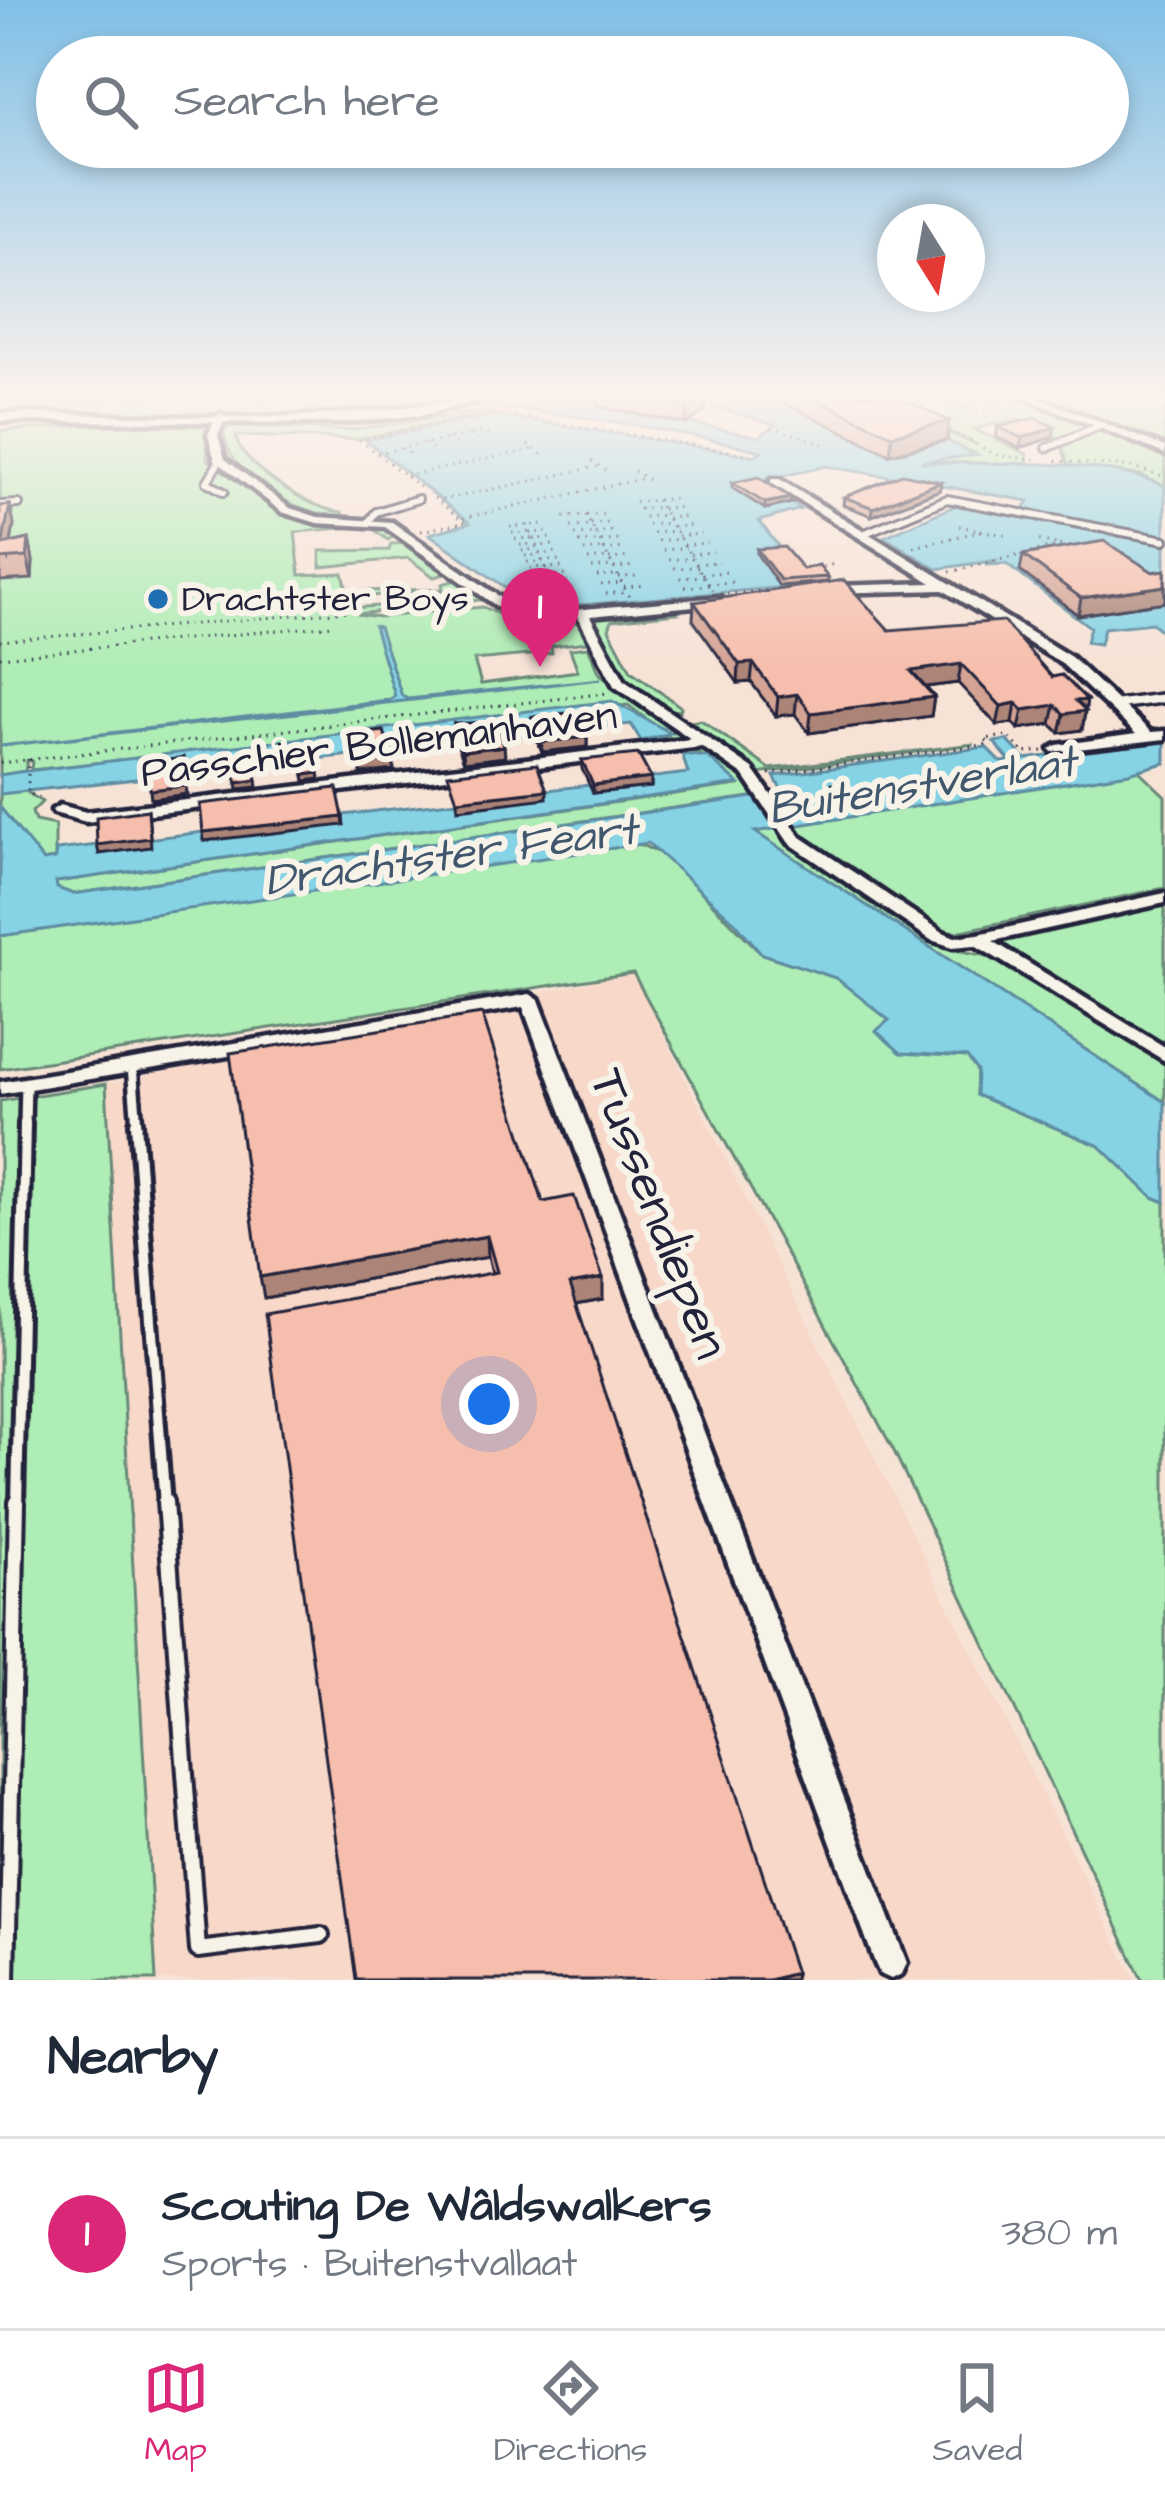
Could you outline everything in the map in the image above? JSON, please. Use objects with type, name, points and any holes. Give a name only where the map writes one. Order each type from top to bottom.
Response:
[{"type":"street","points":[[256,486],[296,515],[369,521],[412,538],[514,612],[583,613],[720,597]]},
{"type":"street","points":[[784,486],[1066,660],[1113,705],[1156,736]]},
{"type":"street","points":[[817,592],[909,584],[946,586]]},
{"type":"street","points":[[583,613],[612,674],[752,776],[804,847],[938,936],[953,942],[978,939],[1165,898]]},
{"type":"street","points":[[1058,749],[1156,736]]},
{"type":"street","name":"Passchier Bollemanhaven","points":[[60,810],[86,817],[707,742]]},
{"type":"street","points":[[978,939],[1165,1055]]},
{"type":"street","name":"Tussendiepen","points":[[0,1088],[530,1000],[891,1963]]},
{"type":"lane","points":[[214,486],[224,492]]},
{"type":"lane","points":[[369,521],[392,505],[418,499]]},
{"type":"lane","points":[[863,534],[947,499],[1165,540]]},
{"type":"lane","points":[[0,505],[19,504]]},
{"type":"lane","points":[[1113,705],[1165,698]]},
{"type":"lane","points":[[132,1066],[199,1950],[321,1935]]},
{"type":"lane","points":[[7,1980],[26,1083]]},
{"type":"path","points":[[420,486],[465,522],[421,531]]},
{"type":"path","points":[[439,501],[506,486]]},
{"type":"path","points":[[520,486],[524,489]]},
{"type":"path","points":[[462,518],[617,486]]},
{"type":"path","points":[[634,502],[678,498]]},
{"type":"path","points":[[656,500],[720,597]]},
{"type":"path","points":[[392,505],[438,544]]},
{"type":"path","points":[[669,560],[684,507]]},
{"type":"path","points":[[639,509],[713,552]]},
{"type":"path","points":[[564,517],[608,514]]},
{"type":"path","points":[[586,515],[632,602]]},
{"type":"path","points":[[663,550],[690,516]]},
{"type":"path","points":[[644,517],[707,543]]},
{"type":"path","points":[[572,527],[610,523]]},
{"type":"path","points":[[544,524],[541,558],[562,609],[550,609]]},
{"type":"path","points":[[648,525],[701,534]]},
{"type":"path","points":[[653,533],[695,525]]},
{"type":"path","points":[[959,526],[1005,535]]},
{"type":"path","points":[[575,535],[615,531]]},
{"type":"path","points":[[658,542],[676,531]]},
{"type":"path","points":[[919,560],[903,550],[981,531]]},
{"type":"path","points":[[541,558],[548,532]]},
{"type":"path","points":[[570,582],[512,533],[573,590]]},
{"type":"path","points":[[528,566],[541,558],[551,538]]},
{"type":"path","points":[[580,543],[620,540]]},
{"type":"path","points":[[934,570],[947,572],[1060,544],[1037,540]]},
{"type":"path","points":[[528,566],[554,545]]},
{"type":"path","points":[[584,551],[625,548]]},
{"type":"path","points":[[528,566],[557,552]]},
{"type":"path","points":[[588,560],[630,557]]},
{"type":"path","points":[[541,558],[563,567]]},
{"type":"path","points":[[541,558],[567,575]]},
{"type":"path","points":[[528,566],[541,558],[560,560]]},
{"type":"path","points":[[674,568],[719,562]]},
{"type":"path","points":[[804,573],[834,564]]},
{"type":"path","points":[[605,594],[635,566]]},
{"type":"path","points":[[592,568],[646,585]]},
{"type":"path","points":[[680,578],[726,572]]},
{"type":"path","points":[[596,576],[640,576]]},
{"type":"path","points":[[601,585],[619,578]]},
{"type":"path","points":[[685,587],[732,582]]},
{"type":"path","points":[[694,597],[793,588]]},
{"type":"path","points":[[0,641],[357,610],[358,600]]},
{"type":"path","points":[[0,657],[333,625]]},
{"type":"path","points":[[0,763],[632,691]]},
{"type":"path","points":[[752,776],[989,744],[985,739],[1008,736],[1024,753],[1058,749]]},
{"type":"path","points":[[28,760],[28,793],[60,810]]},
{"type":"shaded area","points":[[633,973],[1135,1980],[156,1980],[106,1084]]},
{"type":"green space","name":"Drachtster Boys","points":[[0,486],[244,486],[288,518],[378,525],[398,534],[388,540],[369,526],[295,532],[300,575],[343,573],[351,608],[462,600],[451,590],[371,596],[364,591],[443,589],[442,584],[456,580],[488,599],[357,614],[380,617],[483,607],[520,624],[581,622],[588,642],[551,646],[552,653],[474,660],[481,684],[578,671],[570,649],[588,647],[600,674],[690,739],[644,747],[641,741],[668,736],[628,705],[31,770],[32,761],[27,761],[25,771],[0,775]]},
{"type":"green space","points":[[261,486],[282,486],[342,512],[343,517],[307,510]]},
{"type":"green space","points":[[410,543],[449,573],[434,577],[408,558],[321,567],[320,551],[389,550],[391,544]]},
{"type":"green space","points":[[665,608],[676,613],[612,620],[609,629],[631,671],[681,707],[680,711],[635,690],[614,663],[590,617]]},
{"type":"green space","points":[[701,720],[770,769],[974,744],[757,774],[685,723]]},
{"type":"green space","points":[[699,747],[741,772],[758,796],[73,894],[57,888],[56,882],[738,785],[699,753],[674,750]]},
{"type":"green space","points":[[1136,768],[1165,796],[1165,888],[957,932],[938,929],[803,840],[789,823]]},
{"type":"green space","points":[[21,788],[42,802],[32,812],[35,821],[55,825],[55,859],[42,861],[0,807],[0,794]]},
{"type":"green space","points":[[776,825],[802,852],[950,949],[995,957],[1165,1063],[1165,1102],[755,832]]},
{"type":"green space","points":[[634,842],[665,855],[762,954],[836,978],[937,1053],[967,1057],[977,1071],[976,1095],[1100,1146],[1153,1197],[1165,1202],[1165,1980],[1142,1980],[894,1451],[633,973],[0,1069],[0,936]]},
{"type":"green space","points":[[1165,905],[1165,1047],[1002,946],[1003,941]]},
{"type":"green space","points":[[106,1084],[156,1980],[0,1980],[0,1101]]},
{"type":"water","points":[[424,486],[764,486],[801,509],[759,521],[808,585],[532,606],[429,534],[470,523]]},
{"type":"water","points":[[944,486],[1165,486],[1165,536],[1023,510],[1029,501]]},
{"type":"water","points":[[957,505],[1165,544],[1165,634],[1152,623],[1104,628],[1100,644],[1086,642],[1090,627],[1006,564],[985,565],[998,560],[937,569],[884,537]]},
{"type":"water","points":[[374,626],[379,627],[402,696],[408,699],[601,679],[0,746],[389,700],[395,696]]},
{"type":"water","points":[[612,701],[671,733],[641,741],[631,724],[0,794],[0,775],[19,772]]},
{"type":"water","points":[[1007,740],[1025,759],[1165,740],[1165,763],[1129,773],[755,832],[1165,1102],[1165,1202],[1153,1197],[1100,1146],[976,1095],[977,1071],[967,1057],[901,1053],[876,1031],[889,1020],[836,978],[762,954],[735,922],[648,843],[0,936],[0,807],[43,861],[55,859],[56,850],[688,773],[682,754],[708,757],[739,784],[56,882],[57,888],[73,894],[783,793],[774,776],[986,747],[1001,762],[1010,761],[994,742]]},
{"type":"building","points":[[738,486],[773,486],[791,498],[765,503]]},
{"type":"building","points":[[871,486],[929,486],[873,508],[844,497]]},
{"type":"building","points":[[10,505],[2,545],[29,539],[27,557],[0,559],[0,506]]},
{"type":"building","points":[[1104,541],[1153,572],[1165,570],[1165,586],[1081,598],[1023,555]]},
{"type":"building","points":[[784,547],[803,569],[819,565],[828,577],[780,580],[757,549]]},
{"type":"building","points":[[844,580],[889,630],[1003,621],[1052,677],[1062,675],[1087,700],[1076,701],[1086,711],[1064,714],[1055,705],[1023,710],[1016,703],[1001,706],[961,664],[911,671],[934,697],[811,713],[797,694],[778,697],[753,663],[739,664],[694,602]]},
{"type":"building","points":[[575,712],[587,737],[542,742],[532,717]]},
{"type":"building","points":[[494,721],[504,746],[463,751],[454,724]]},
{"type":"building","points":[[384,731],[393,759],[360,763],[352,735]]},
{"type":"building","points":[[252,754],[257,780],[237,783],[231,756]]},
{"type":"building","points":[[638,754],[651,778],[593,785],[582,760]]},
{"type":"building","points":[[315,757],[319,773],[304,775],[301,760]]},
{"type":"building","points":[[183,758],[185,786],[150,790],[148,763]]},
{"type":"building","points":[[537,764],[547,790],[457,800],[448,774]]},
{"type":"building","points":[[337,788],[343,817],[203,832],[200,804]]},
{"type":"building","points":[[148,810],[150,838],[97,845],[96,817]]},
{"type":"building","points":[[482,1014],[543,1202],[574,1196],[603,1278],[570,1284],[795,1973],[769,1980],[356,1980],[265,1314],[497,1272],[487,1236],[260,1277],[230,1053]]},
{"type":"place","name":"Drachtster Boys","points":[[158,599]]},
{"type":"place","name":"Scouting De Wâldswalkers","points":[[540,667]]},
{"type":"water label","name":"Buitenstverlaat","points":[[922,786]]},
{"type":"water label","name":"Drachtster Feart","points":[[451,856]]}]
